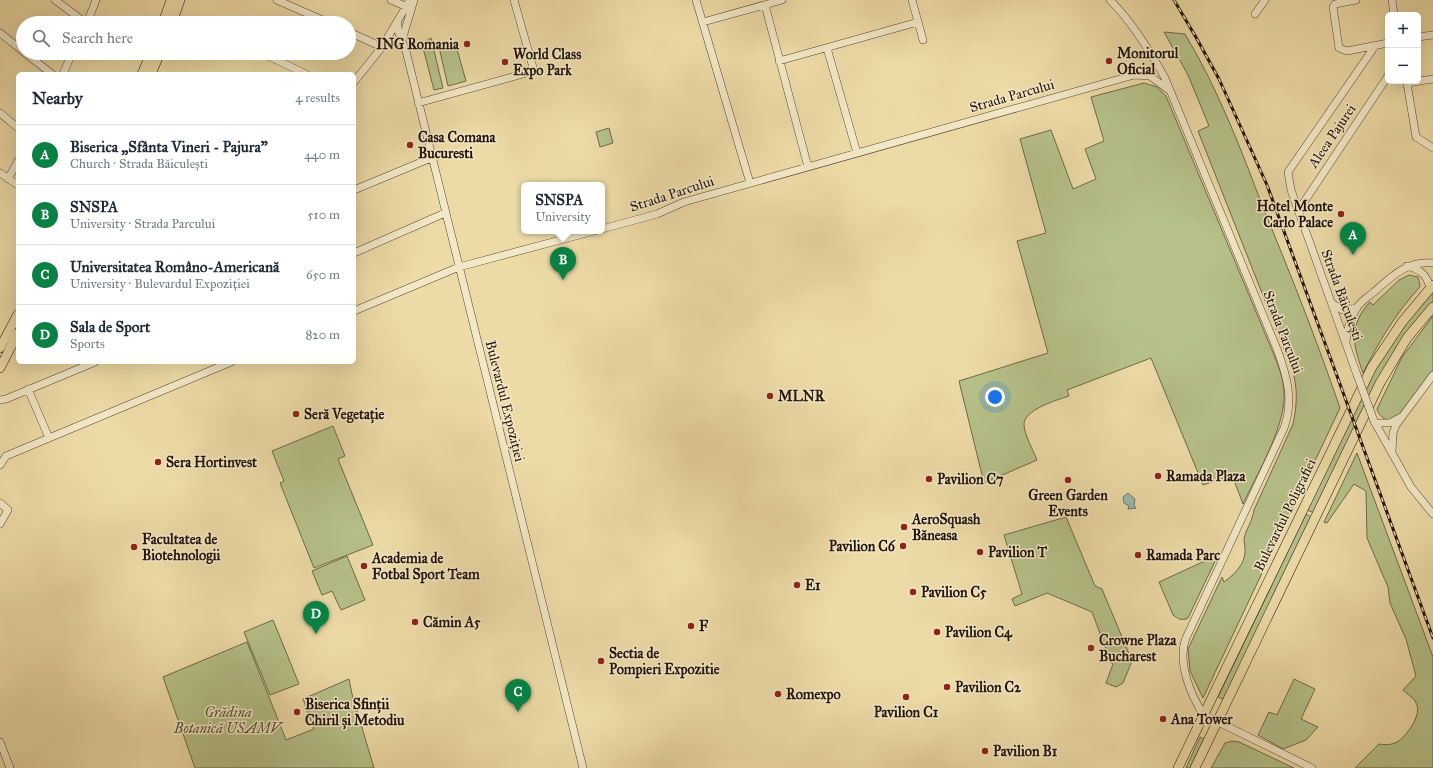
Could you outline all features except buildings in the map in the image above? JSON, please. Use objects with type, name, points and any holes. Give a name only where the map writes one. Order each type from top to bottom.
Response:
[{"type":"main road","points":[[165,16],[171,0]]},
{"type":"main road","points":[[174,16],[180,0]]},
{"type":"main road","points":[[143,72],[148,60]]},
{"type":"main road","points":[[152,72],[157,60]]},
{"type":"main road","name":"Bulevardul Poligrafiei","points":[[1178,768],[1372,366],[1402,322],[1431,287]]},
{"type":"main road","name":"Bulevardul Poligrafiei","points":[[1195,768],[1380,383],[1407,338],[1433,306]]},
{"type":"main road","points":[[1,343],[16,317]]},
{"type":"main road","points":[[0,368],[16,337]]},
{"type":"street","points":[[56,0],[77,16]]},
{"type":"street","points":[[89,16],[96,0]]},
{"type":"street","points":[[277,0],[313,16]]},
{"type":"street","points":[[392,0],[405,6]]},
{"type":"street","points":[[356,80],[382,47],[405,6],[410,0]]},
{"type":"street","points":[[402,40],[414,0]]},
{"type":"street","points":[[418,103],[534,72],[514,0]]},
{"type":"street","points":[[696,0],[750,183]]},
{"type":"street","points":[[703,22],[782,0]]},
{"type":"street","points":[[912,0],[923,40]]},
{"type":"street","name":"Strada Parcului","points":[[1110,0],[1122,12],[1156,62],[1170,91],[1277,349],[1286,373],[1290,395],[1284,428],[1184,643],[1182,659],[1184,671],[1196,702],[1204,715]]},
{"type":"street","points":[[1255,14],[1264,0]]},
{"type":"street","points":[[1356,0],[1335,4],[1333,7],[1339,48],[1346,51],[1385,44]]},
{"type":"street","points":[[1392,0],[1394,12]]},
{"type":"street","points":[[765,5],[808,167]]},
{"type":"street","name":"Bulevardul Expoziției","points":[[398,20],[398,31],[402,40],[418,103],[583,768]]},
{"type":"street","points":[[779,61],[918,22]]},
{"type":"street","points":[[0,33],[16,46]]},
{"type":"street","points":[[356,35],[382,47],[402,40]]},
{"type":"street","points":[[388,36],[395,35],[402,40]]},
{"type":"street","points":[[1421,37],[1433,35]]},
{"type":"street","name":"Strada Băiculești","points":[[1375,46],[1288,172],[1288,181],[1346,346],[1375,422],[1412,486],[1433,514]]},
{"type":"street","points":[[827,48],[857,153]]},
{"type":"street","points":[[34,60],[49,72]]},
{"type":"street","points":[[63,72],[69,60]]},
{"type":"street","points":[[274,60],[292,71]]},
{"type":"street","name":"Strada Parcului","points":[[605,228],[657,214],[680,204],[750,183],[1134,75],[1150,76],[1170,91]]},
{"type":"street","points":[[1421,80],[1433,79]]},
{"type":"street","name":"Aleea Pajurei","points":[[1298,211],[1385,80]]},
{"type":"street","points":[[1407,84],[1416,137],[1433,148]]},
{"type":"street","points":[[0,113],[16,126]]},
{"type":"street","points":[[356,189],[431,158]]},
{"type":"street","points":[[8,179],[16,165]]},
{"type":"street","points":[[0,173],[16,184]]},
{"type":"street","points":[[356,252],[445,213]]},
{"type":"street","points":[[356,309],[459,267],[583,234]]},
{"type":"street","points":[[1346,346],[1348,326],[1357,308],[1396,272],[1407,266],[1422,262],[1433,263]]},
{"type":"street","points":[[1407,266],[1424,273],[1431,287]]},
{"type":"street","points":[[1330,301],[1335,307],[1342,310],[1357,308]]},
{"type":"street","points":[[0,400],[90,364]]},
{"type":"street","points":[[0,465],[5,456],[226,364]]},
{"type":"street","points":[[1392,452],[1393,433],[1433,375]]},
{"type":"street","points":[[28,388],[49,438]]},
{"type":"street","points":[[1375,422],[1390,423],[1404,415]]},
{"type":"street","points":[[0,503],[8,510],[0,524]]},
{"type":"street","points":[[1204,715],[1312,768]]},
{"type":"street","points":[[0,742],[10,768]]},
{"type":"green space","points":[[1164,32],[1185,34],[1208,76],[1238,142],[1294,284],[1340,408],[1203,698],[1190,671],[1188,649],[1222,577],[1224,582],[1236,572],[1244,559],[1244,539],[1246,532],[1254,510],[1293,424],[1296,390],[1292,369],[1198,131],[1209,126],[1188,75]]},
{"type":"green space","points":[[431,38],[443,88],[434,90],[422,44]]},
{"type":"green space","points":[[455,42],[466,81],[448,86],[439,47]]},
{"type":"green space","points":[[1144,83],[1157,87],[1166,96],[1282,377],[1284,404],[1281,418],[1270,449],[1243,504],[1232,475],[1203,485],[1151,358],[1067,390],[1069,396],[1035,410],[1025,420],[1024,425],[1027,438],[1037,460],[984,483],[959,381],[1048,353],[1017,241],[1046,233],[1020,139],[1051,130],[1073,189],[1096,179],[1085,149],[1104,141],[1091,97]]},
{"type":"green space","points":[[609,128],[613,143],[600,147],[596,132]]},
{"type":"green space","points":[[1409,275],[1418,277],[1420,285],[1419,288],[1402,308],[1388,329],[1363,373],[1354,336],[1358,319],[1370,302],[1373,305],[1399,280]]},
{"type":"green space","points":[[1433,289],[1433,302],[1421,315],[1314,513],[1307,510],[1383,353]]},
{"type":"green space","points":[[1433,316],[1433,370],[1404,413],[1392,419],[1385,419],[1379,414],[1377,409],[1402,357]]},
{"type":"green space","points":[[333,426],[345,456],[338,459],[373,545],[314,568],[280,483],[284,481],[272,451]]},
{"type":"green space","points":[[1357,453],[1433,657],[1433,768],[1355,768],[1379,744],[1391,744],[1401,739],[1412,725],[1418,708],[1414,699],[1403,690],[1416,676],[1406,639],[1390,603],[1388,587],[1367,538],[1366,491],[1354,484],[1327,523],[1324,522]]},
{"type":"green space","points":[[1306,514],[1313,518],[1225,700],[1218,697]]},
{"type":"green space","points":[[1066,517],[1095,586],[1102,589],[1132,661],[1123,683],[1116,687],[1106,683],[1113,664],[1105,659],[1107,652],[1092,612],[1047,593],[1015,606],[1012,599],[1022,594],[1004,535]]},
{"type":"green space","points":[[1218,555],[1188,618],[1182,619],[1173,615],[1159,582]]},
{"type":"green space","points":[[347,556],[365,600],[341,610],[332,591],[322,595],[312,571]]},
{"type":"green space","points":[[273,620],[299,684],[270,695],[244,632]]},
{"type":"green space","name":"Grădina Botanică USAMV","points":[[247,642],[286,740],[314,729],[303,699],[349,679],[374,768],[195,768],[163,677]]},
{"type":"green space","points":[[1294,679],[1315,689],[1301,719],[1318,727],[1306,740],[1283,749],[1258,735],[1269,712],[1277,715]]},
{"type":"green space","points":[[1200,737],[1204,739],[1190,768],[1186,768]]},
{"type":"green space","points":[[1232,741],[1239,742],[1294,768],[1211,768],[1225,743]]},
{"type":"shaded area","points":[[1128,493],[1135,499],[1134,505],[1136,508],[1128,509],[1129,506],[1124,503],[1123,497]]},
{"type":"railway","points":[[1174,0],[1219,79],[1267,185],[1433,638]]},
{"type":"place","name":"ING Romania","points":[[467,44]]},
{"type":"place","name":"Monitorul Oficial","points":[[1109,61]]},
{"type":"place","name":"World Class Expo Park","points":[[505,62]]},
{"type":"place","name":"Casa Comana Bucuresti","points":[[410,145]]},
{"type":"place","name":"Hotel Monte Carlo Palace","points":[[1341,214]]},
{"type":"place","name":"Biserica „Sfânta Vineri - Pajura”","points":[[1353,255]]},
{"type":"place","name":"SNSPA","points":[[563,280]]},
{"type":"place","name":"MLNR","points":[[770,396]]},
{"type":"place","name":"Seră Vegetație","points":[[296,414]]},
{"type":"place","name":"Sera Hortinvest","points":[[158,462]]},
{"type":"place","name":"Ramada Plaza","points":[[1158,476]]},
{"type":"place","name":"Pavilion C7","points":[[929,479]]},
{"type":"place","name":"Green Garden Events","points":[[1068,480]]},
{"type":"place","name":"AeroSquash Băneasa","points":[[904,527]]},
{"type":"place","name":"Pavilion C6","points":[[903,546]]},
{"type":"place","name":"Facultatea de Biotehnologii","points":[[134,547]]},
{"type":"place","name":"Pavilion T","points":[[980,552]]},
{"type":"place","name":"Ramada Parc","points":[[1138,555]]},
{"type":"place","name":"Academia de Fotbal Sport Team","points":[[364,566]]},
{"type":"place","name":"E1","points":[[797,585]]},
{"type":"place","name":"Pavilion C5","points":[[913,592]]},
{"type":"place","name":"Cămin A5","points":[[415,622]]},
{"type":"place","name":"F","points":[[691,626]]},
{"type":"place","name":"Pavilion C4","points":[[937,632]]},
{"type":"place","name":"Sala de Sport","points":[[316,634]]},
{"type":"place","name":"Crowne Plaza Bucharest","points":[[1091,648]]},
{"type":"place","name":"Sectia de Pompieri Expozitie","points":[[601,661]]},
{"type":"place","name":"Pavilion C2","points":[[947,687]]},
{"type":"place","name":"Romexpo","points":[[778,694]]},
{"type":"place","name":"Pavilion C1","points":[[906,697]]},
{"type":"place","name":"Biserica Sfinții Chiril și Metodiu","points":[[297,712]]},
{"type":"place","name":"Universitatea Româno-Americană","points":[[518,712]]},
{"type":"place","name":"Ana Tower","points":[[1163,719]]},
{"type":"place","name":"Pavilion B1","points":[[985,751]]}]
